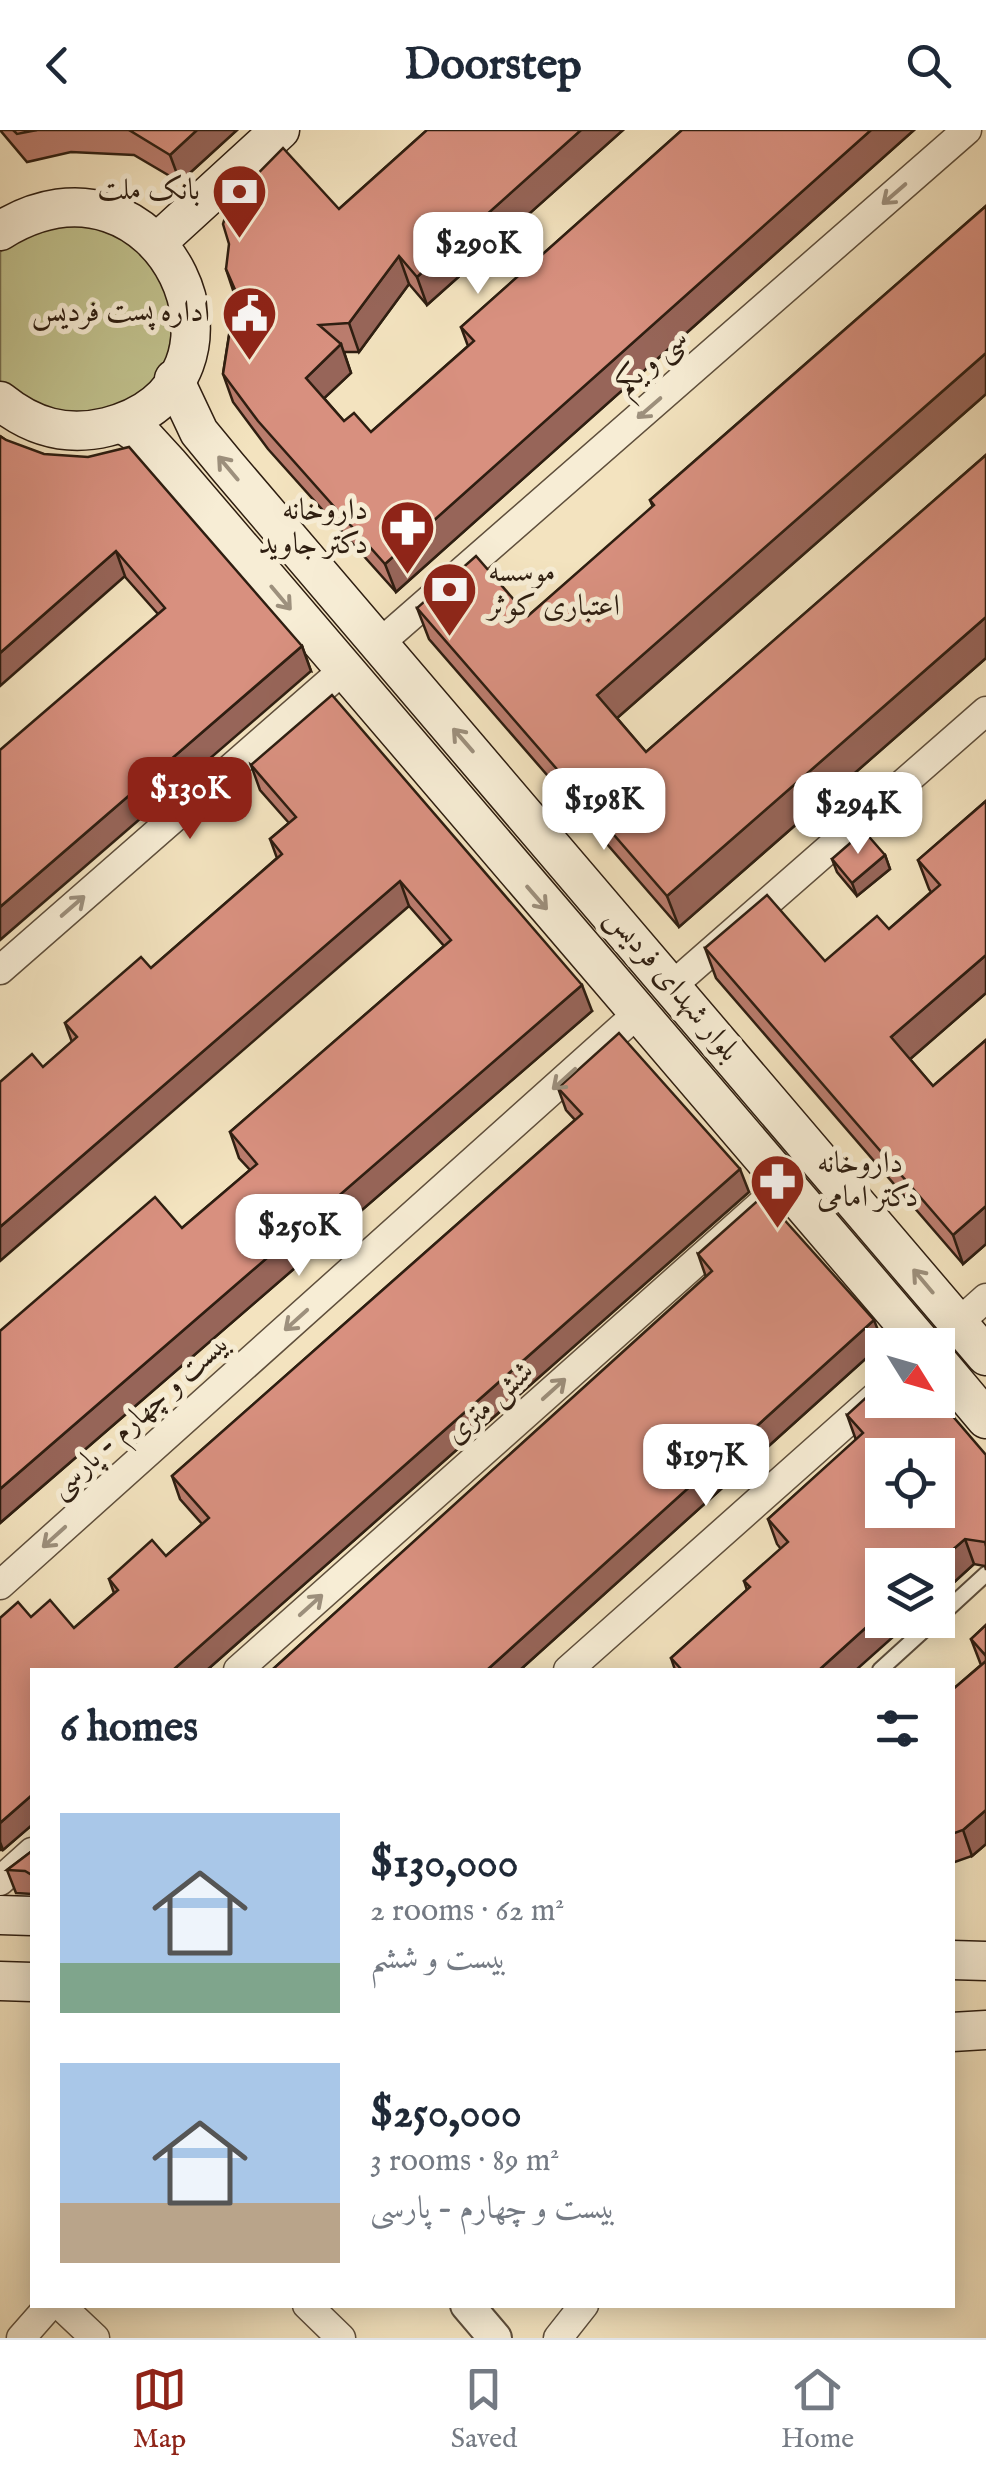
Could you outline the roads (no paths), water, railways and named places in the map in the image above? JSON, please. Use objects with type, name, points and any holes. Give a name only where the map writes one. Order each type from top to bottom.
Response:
[{"type":"main road","points":[[162,238],[280,130]]},
{"type":"main road","points":[[0,402],[20,418],[53,430],[88,432],[122,423],[150,405],[174,380],[187,352],[192,322],[190,291],[179,263],[162,238],[131,214],[94,202],[56,203],[7,215]]},
{"type":"main road","name":"بلوار شهدای فردیس","points":[[174,380],[184,406],[218,455],[673,985],[972,1310],[986,1356]]},
{"type":"main road","name":"بلوار شهدای فردیس","points":[[122,423],[147,440],[168,464],[908,1328]]},
{"type":"main road","points":[[955,1382],[986,1419]]},
{"type":"main road","points":[[0,1915],[30,1916]]},
{"type":"main road","points":[[955,1960],[986,1961]]},
{"type":"main road","points":[[955,2032],[986,2030]]},
{"type":"street","name":"سی و یکم","points":[[380,643],[967,130]]},
{"type":"street","points":[[0,970],[342,671]]},
{"type":"street","points":[[673,985],[986,711]]},
{"type":"street","name":"بیست و چهارم - پارسی","points":[[0,1585],[637,1014]]},
{"type":"street","name":"شش متری","points":[[240,1668],[784,1184]]},
{"type":"street","points":[[570,1668],[865,1406]]},
{"type":"street","points":[[0,1881],[30,1854]]},
{"type":"street","points":[[12,1981],[30,2004]]},
{"type":"street","points":[[21,2338],[47,2308]]},
{"type":"street","points":[[63,2308],[95,2338]]},
{"type":"street","points":[[310,2308],[341,2338]]},
{"type":"street","points":[[470,2308],[495,2338]]},
{"type":"street","points":[[558,2338],[582,2308]]},
{"type":"lane","points":[[955,1602],[986,1574]]},
{"type":"lane","points":[[882,1668],[915,1638]]},
{"type":"place","name":"بانک ملت","points":[[239,240]]},
{"type":"place","name":"اداره پست فردیس","points":[[249,362]]},
{"type":"place","name":"داروخانه دکتر جاوید","points":[[407,577]]},
{"type":"place","name":"موسسه اعتباری کوثر","points":[[449,639]]},
{"type":"place","name":"داروخانه دکتر امامی","points":[[778,1230]]}]
